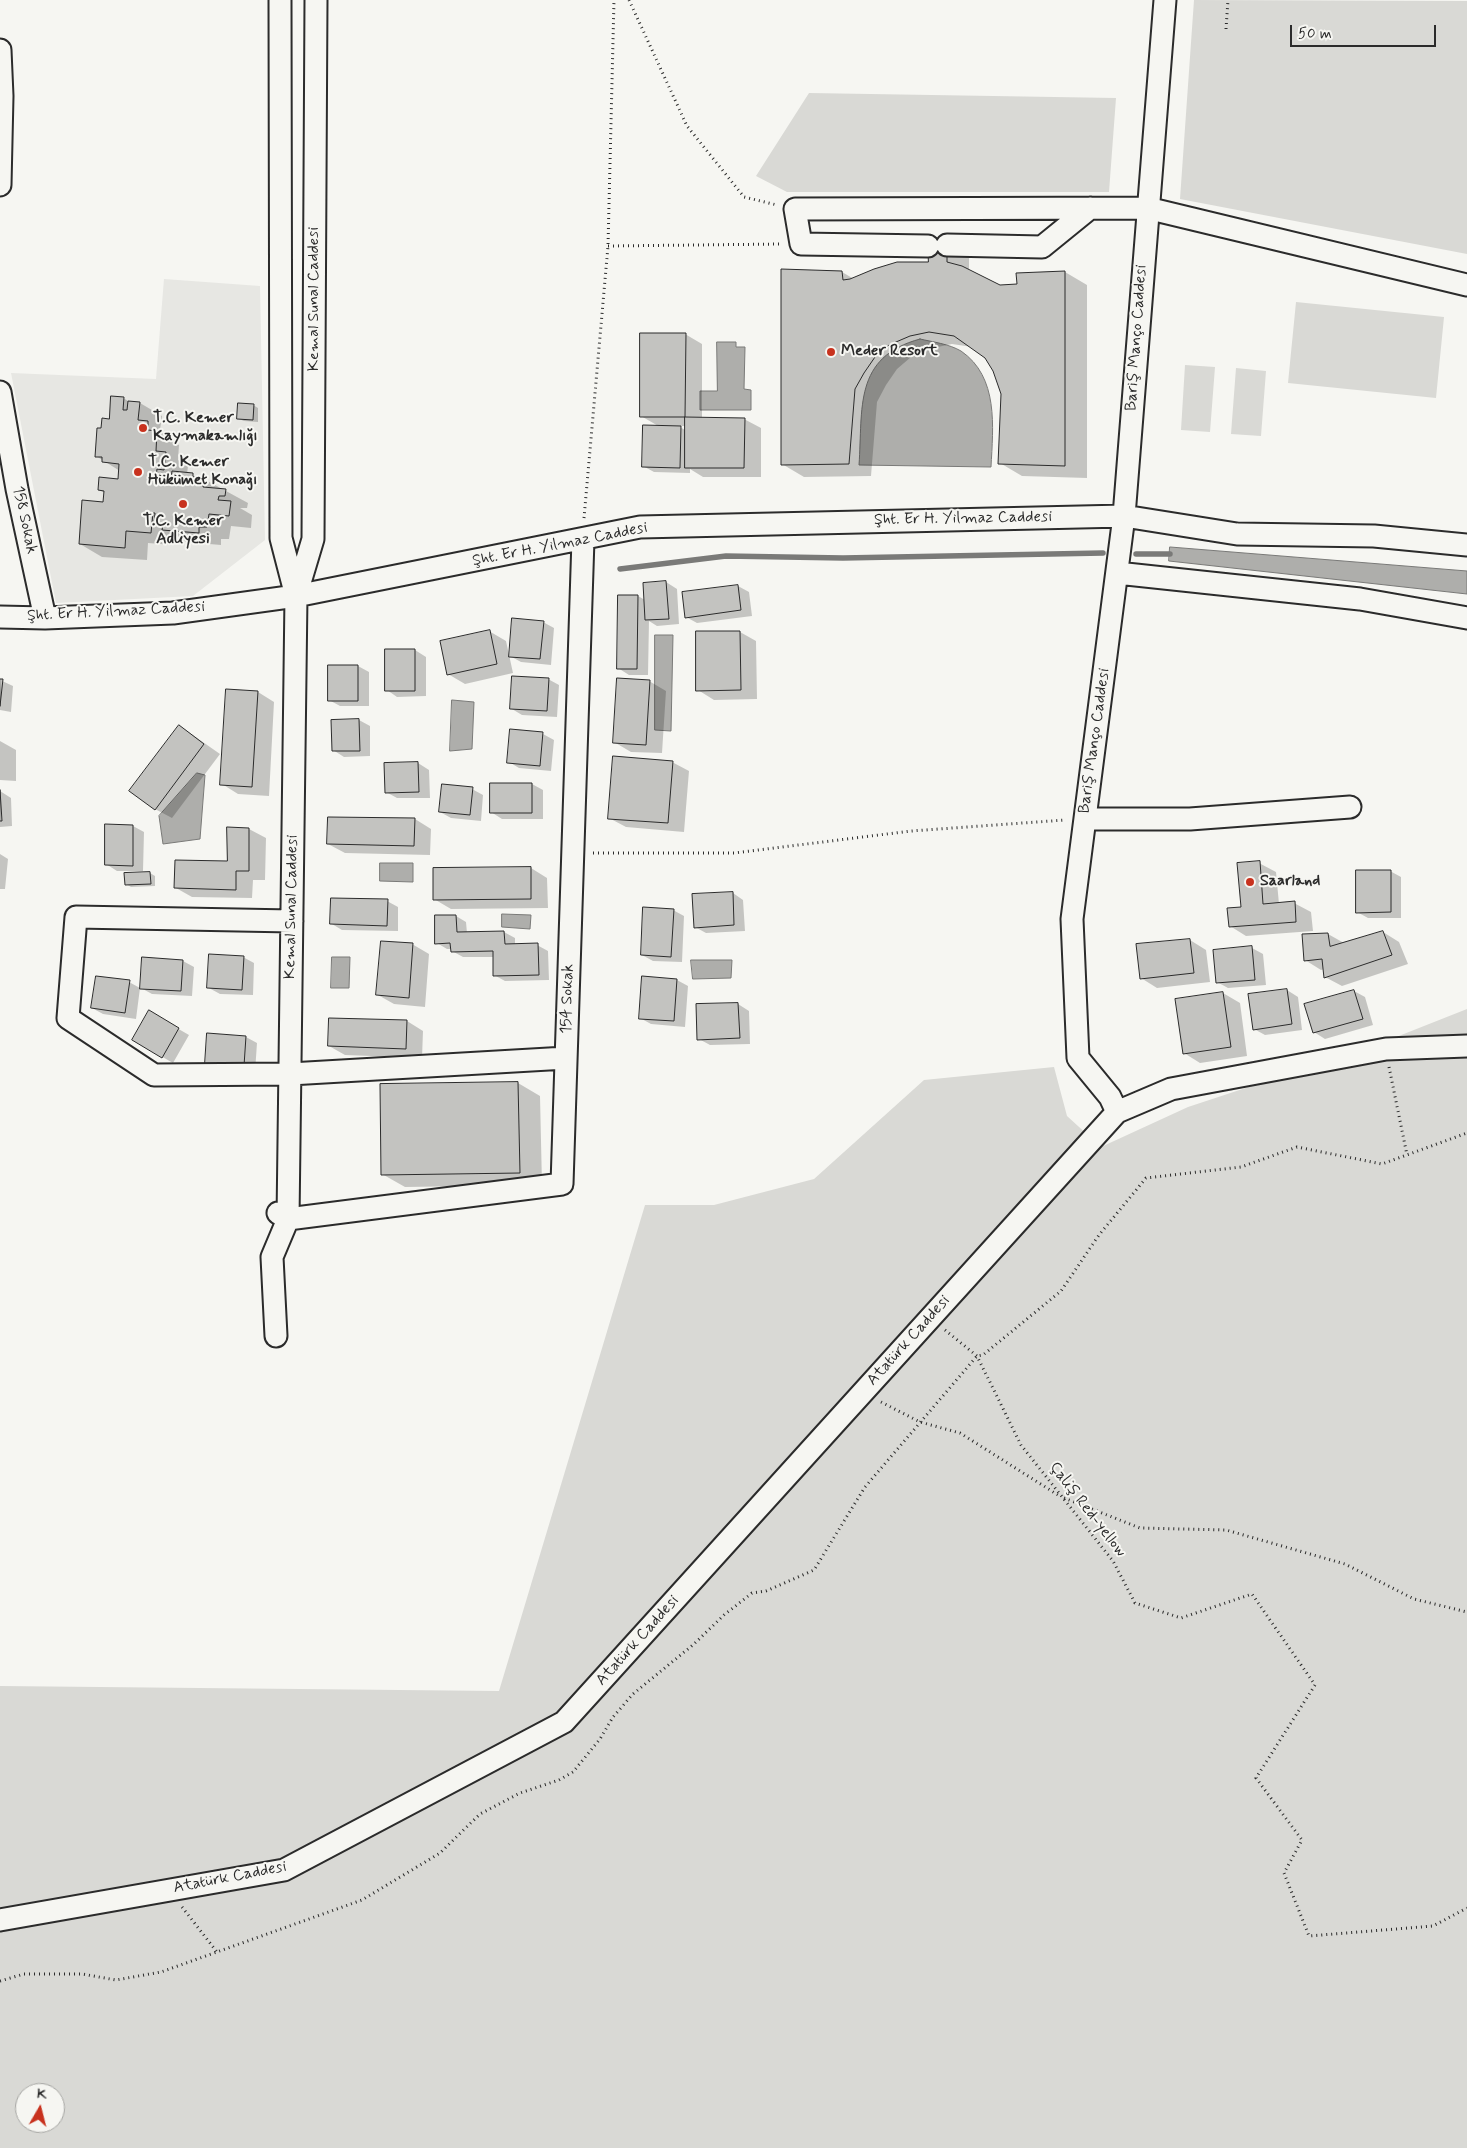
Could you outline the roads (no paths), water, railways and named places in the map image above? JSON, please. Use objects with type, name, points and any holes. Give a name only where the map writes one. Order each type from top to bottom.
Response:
[{"type":"street","name":"Kemal Sunal Caddesi","points":[[280,0],[281,538],[296,596],[290,1074],[283,1216]]},
{"type":"street","name":"Kemal Sunal Caddesi","points":[[296,596],[314,539],[316,0]]},
{"type":"street","name":"Bariş Manço Caddesi","points":[[1117,1112],[1110,1097],[1078,1058],[1072,919],[1124,516],[1165,0]]},
{"type":"street","points":[[0,50],[0,185]]},
{"type":"street","points":[[1090,208],[1042,246],[801,244],[795,210],[1090,208],[1147,208],[1467,285]]},
{"type":"street","name":"158 Sokak","points":[[0,392],[17,489],[45,618]]},
{"type":"street","points":[[281,430],[314,432]]},
{"type":"street","name":"Şht. Er H. Yilmaz Caddesi","points":[[0,617],[45,618],[172,613],[296,596],[640,528],[1124,516],[1237,534],[1374,536],[1467,545]]},
{"type":"street","name":"154 Sokak","points":[[283,1216],[562,1184],[583,539]]},
{"type":"street","points":[[1117,573],[1360,599],[1467,618]]},
{"type":"street","points":[[1085,819],[1190,819],[1350,807]]},
{"type":"street","points":[[292,921],[76,917],[68,1018],[154,1075],[290,1074],[566,1058]]},
{"type":"street","points":[[1117,1112],[1171,1089],[1386,1049],[1467,1046]]},
{"type":"street","name":"Atatürk Caddesi","points":[[0,1920],[284,1870],[564,1722],[1117,1112]]},
{"type":"street","points":[[276,1336],[272,1257],[283,1216]]},
{"type":"waterway","points":[[620,569],[726,556],[843,558],[1103,553]]},
{"type":"waterway","points":[[1136,554],[1170,554]]},
{"type":"place","name":"Meder Resort","points":[[831,352]]},
{"type":"place","name":"T.C. Kemer Kaymakamlığı","points":[[143,428]]},
{"type":"place","name":"T.C. Kemer Hükümet Konağı","points":[[138,472]]},
{"type":"place","name":"T.C. Kemer Adliyesi","points":[[183,504]]},
{"type":"place","name":"Saarland","points":[[1250,882]]}]
